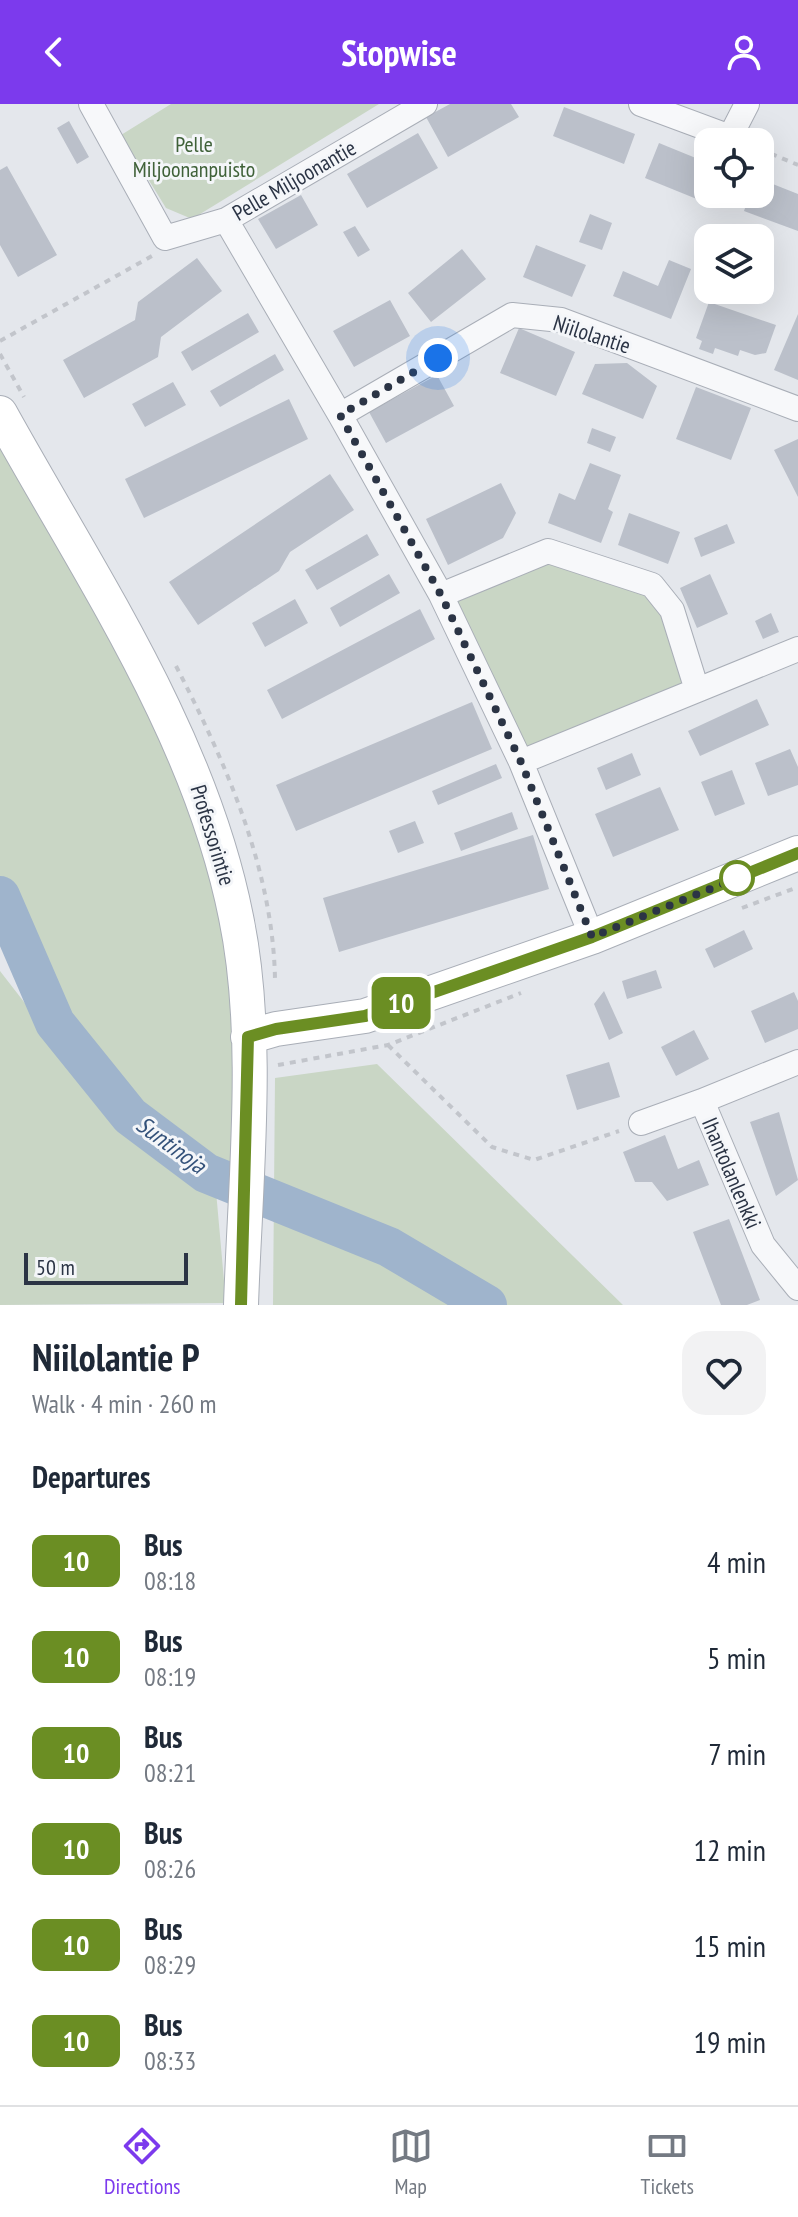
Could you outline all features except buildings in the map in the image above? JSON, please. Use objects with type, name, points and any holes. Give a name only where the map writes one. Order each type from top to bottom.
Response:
[{"type":"main road","name":"Professorintie","points":[[0,413],[149,682],[192,771],[219,843],[237,919],[248,1037],[241,1305]]},
{"type":"main road","points":[[248,1037],[276,1029],[365,1016],[592,937],[798,853]]},
{"type":"street","points":[[91,104],[165,238]]},
{"type":"street","name":"Pelle Miljoonantie","points":[[165,238],[226,220],[425,104]]},
{"type":"street","points":[[641,104],[730,137],[747,104]]},
{"type":"street","points":[[226,220],[441,595],[521,762],[592,937]]},
{"type":"street","name":"Niilolantie","points":[[340,415],[512,315],[561,320],[798,409]]},
{"type":"street","points":[[441,595],[548,551],[652,585],[672,610],[697,690]]},
{"type":"street","points":[[521,762],[798,649]]},
{"type":"street","name":"Ihantolanlenkki","points":[[798,1062],[702,1101],[763,1245],[798,1288]]},
{"type":"street","points":[[641,1123],[702,1101]]},
{"type":"path","points":[[774,155],[798,165]]},
{"type":"path","points":[[0,341],[152,256],[165,238]]},
{"type":"path","points":[[388,1045],[492,1147],[520,1156],[534,1160],[641,1123]]},
{"type":"green space","name":"Pelle Miljoonanpuisto","points":[[171,104],[379,104],[192,219],[166,208],[121,135]]},
{"type":"green space","points":[[0,413],[219,843],[246,1175],[206,1173],[55,1023],[3,911],[0,896]]},
{"type":"green space","points":[[548,551],[652,585],[697,690],[521,762],[441,595]]},
{"type":"green space","points":[[0,971],[110,1113],[216,1191],[226,1303],[0,1305]]},
{"type":"green space","points":[[377,1064],[623,1305],[273,1305],[275,1078]]},
{"type":"waterway","name":"Suntinoja","points":[[0,896],[55,1023],[130,1116],[206,1173],[389,1247],[487,1305]]},
{"type":"bus line","name":"10","points":[[241,1305],[248,1037],[276,1029],[365,1016],[592,937],[798,853]]},
{"type":"route","points":[[438,358],[340,415],[441,595],[521,762],[592,937],[737,878]]}]
